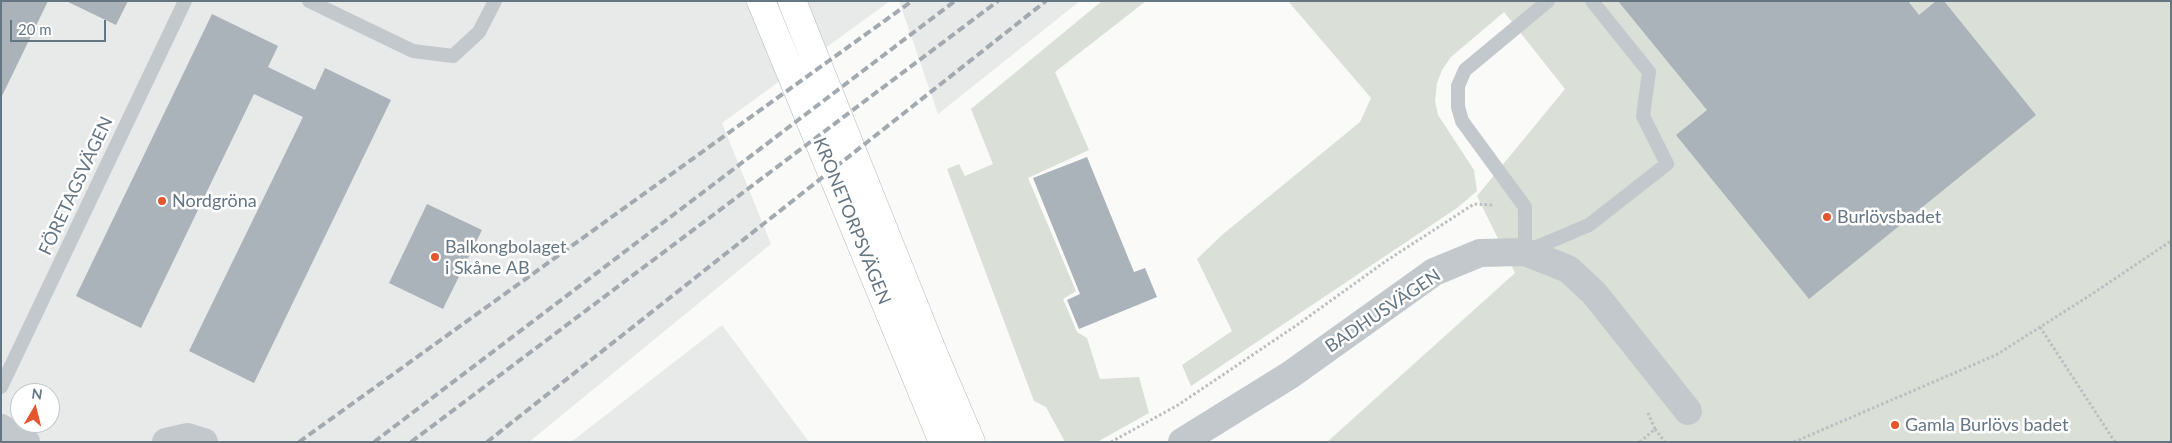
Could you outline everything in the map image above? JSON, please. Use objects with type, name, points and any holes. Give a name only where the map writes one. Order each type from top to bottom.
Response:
[{"type":"main road","name":"KRONETORPSVÄGEN","points":[[761,1],[943,442]]},
{"type":"main road","name":"KRONETORPSVÄGEN","points":[[792,1],[933,353],[971,442]]},
{"type":"street","name":"BADHUSVÄGEN","points":[[1182,442],[1290,375],[1434,272],[1480,253],[1525,252],[1568,269],[1594,293],[1688,411]]},
{"type":"street","points":[[1,428],[26,442]]},
{"type":"street","points":[[166,442],[188,437],[204,442]]},
{"type":"lane","name":"FÖRETAGSVÄGEN","points":[[1,387],[185,1]]},
{"type":"lane","points":[[309,1],[413,51],[453,56],[479,32],[495,1]]},
{"type":"lane","points":[[1541,3],[1465,70],[1458,86],[1458,107],[1462,121],[1525,207],[1525,252],[1589,224],[1667,164],[1643,116],[1649,72],[1592,1]]},
{"type":"path","points":[[1111,442],[1178,404],[1297,325],[1386,261],[1474,204]]},
{"type":"path","points":[[1794,442],[1996,355],[2171,241]]},
{"type":"path","points":[[2040,327],[2115,442]]},
{"type":"path","points":[[1646,408],[1655,429],[1665,442]]},
{"type":"path","points":[[1640,442],[1655,429]]},
{"type":"shaded area","points":[[1,1],[890,1],[722,123],[771,244],[529,442],[1,442]]},
{"type":"shaded area","points":[[899,1],[1080,1],[938,114]]},
{"type":"shaded area","points":[[1102,1],[1146,1],[1055,72],[1089,150],[1028,178],[1076,291],[1063,299],[1077,332],[1087,338],[1100,379],[1139,377],[1149,413],[1097,442],[1065,442],[1046,407],[1034,401],[947,169],[959,164],[965,176],[993,164],[971,109]]},
{"type":"shaded area","points":[[1288,1],[2171,1],[2171,442],[1327,442],[1515,273],[1477,196],[1565,89],[1504,12],[1451,57],[1442,70],[1437,83],[1435,101],[1438,115],[1474,170],[1477,191],[1457,208],[1191,386],[1182,365],[1232,331],[1197,259],[1222,235],[1360,122],[1371,98]]},
{"type":"shaded area","points":[[722,325],[809,442],[571,442]]},
{"type":"building","points":[[1,1],[48,1],[1,98]]},
{"type":"building","points":[[66,1],[128,1],[116,25]]},
{"type":"building","name":"Burlövsbadet","points":[[1618,1],[1908,1],[1919,15],[1936,1],[1944,1],[2036,115],[1809,299],[1676,135],[1707,110]]},
{"type":"building","points":[[212,14],[278,46],[268,67],[315,90],[325,68],[391,100],[254,383],[189,351],[303,117],[254,94],[141,328],[76,296]]},
{"type":"building","points":[[1087,157],[1134,272],[1145,268],[1157,297],[1079,329],[1067,300],[1080,294],[1033,178]]},
{"type":"building","name":"Balkongbolaget i Skåne AB","points":[[427,204],[482,230],[443,309],[389,283]]},
{"type":"railway","points":[[299,442],[912,1]]},
{"type":"railway","points":[[374,442],[955,1]]},
{"type":"railway","points":[[411,442],[998,1]]},
{"type":"railway","points":[[487,442],[1046,1]]},
{"type":"place","name":"Nordgröna","points":[[162,201]]},
{"type":"place","name":"Burlövsbadet","points":[[1827,217]]},
{"type":"place","name":"Balkongbolaget i Skåne AB","points":[[435,257]]},
{"type":"place","name":"Gamla Burlövs badet","points":[[1895,425]]}]
